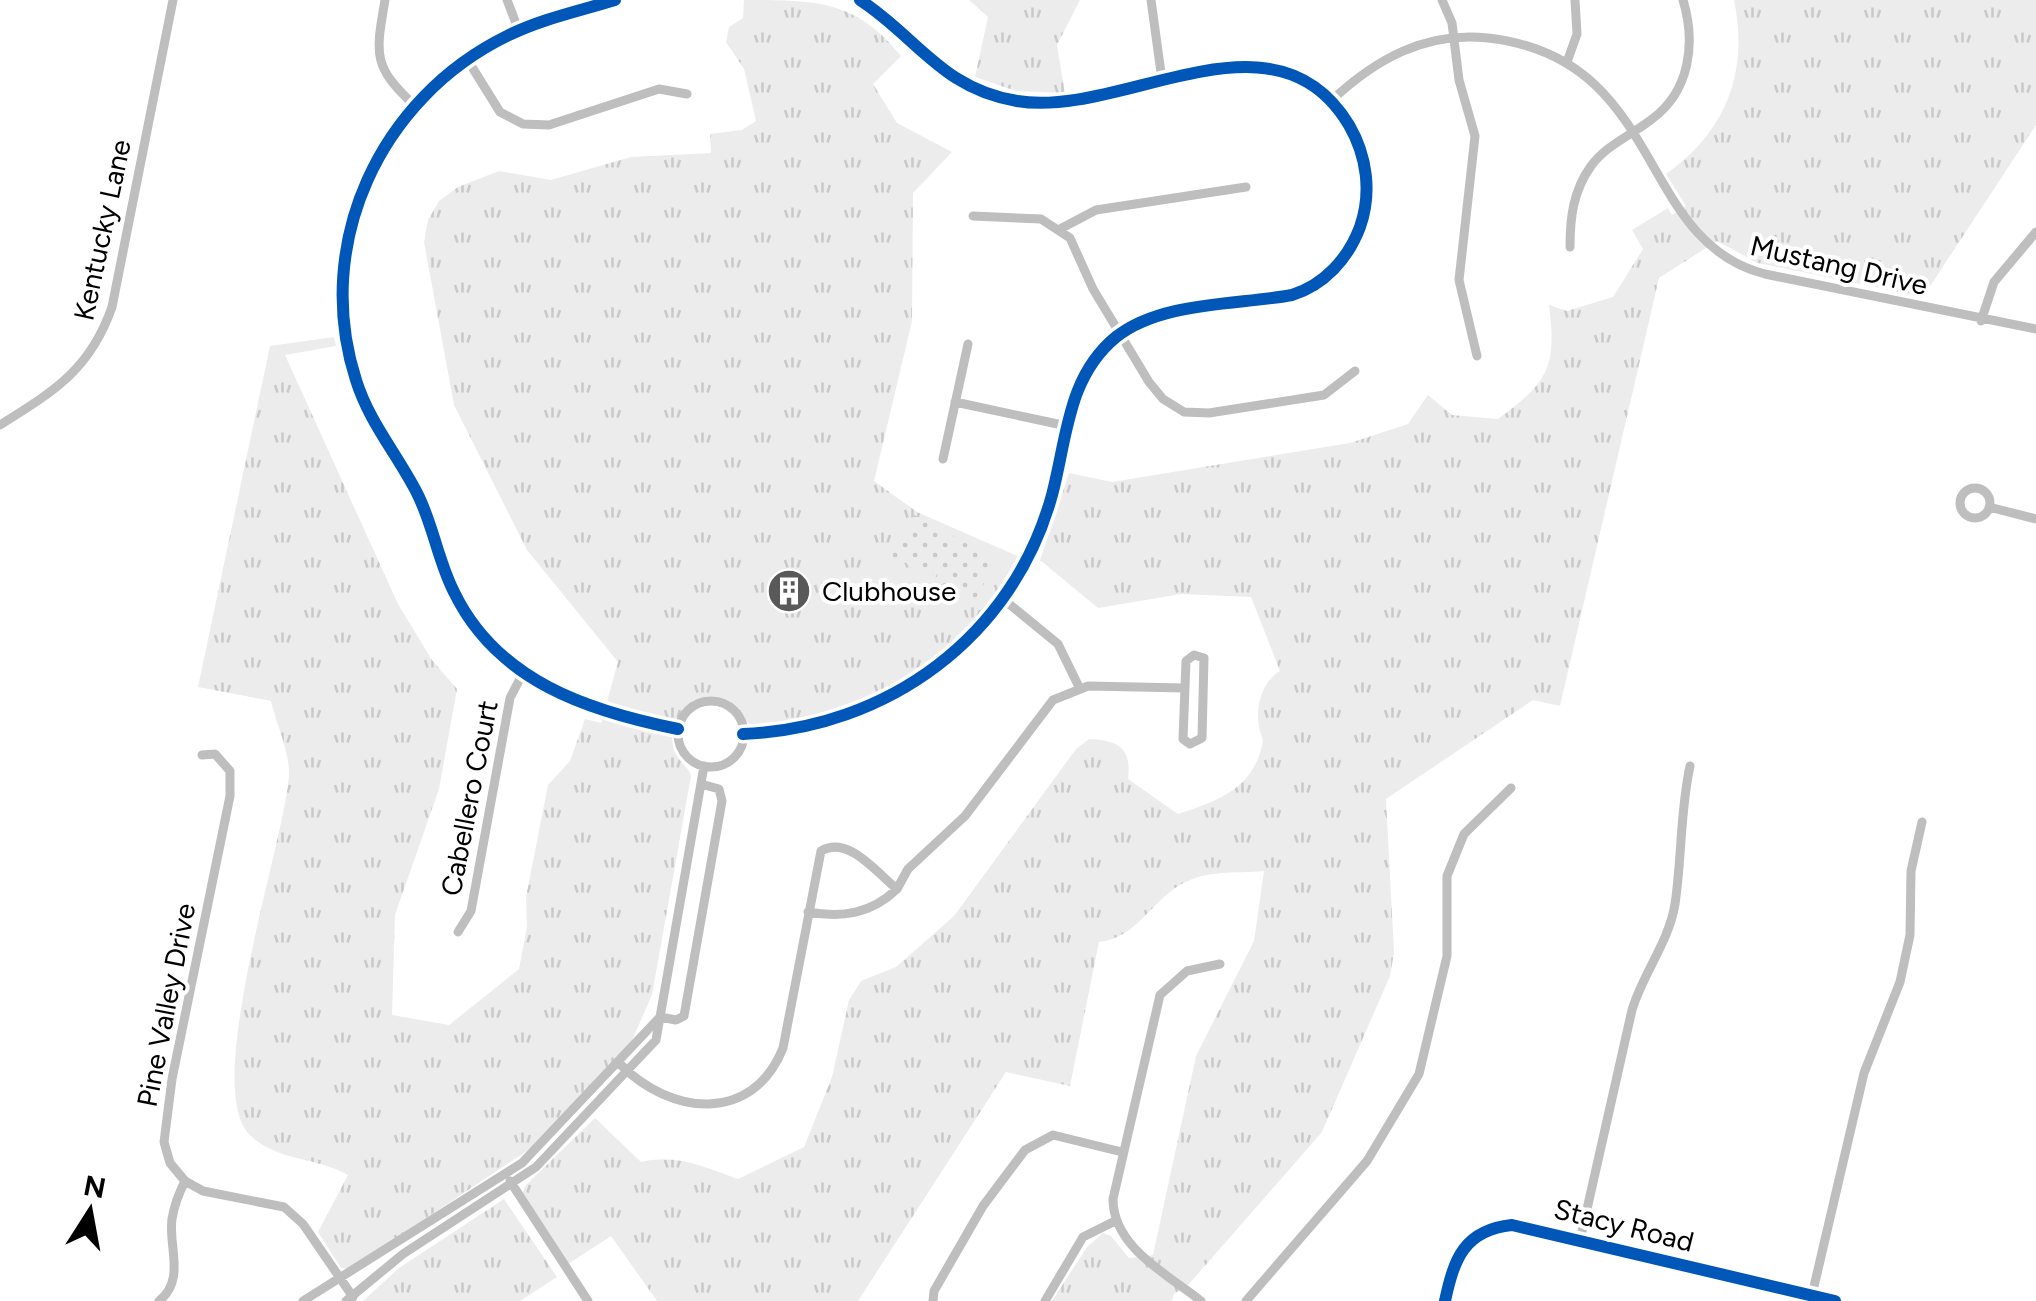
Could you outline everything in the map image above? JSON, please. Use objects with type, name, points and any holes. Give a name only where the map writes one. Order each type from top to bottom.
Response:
[{"type":"main road","name":"Stacy Road","points":[[1444,1301],[1456,1257],[1483,1231],[1512,1224],[1835,1301]]},
{"type":"street","name":"Kentucky Lane","points":[[0,425],[68,379],[101,339],[112,307],[172,0]]},
{"type":"street","points":[[385,0],[377,47],[380,67],[414,104]]},
{"type":"street","points":[[508,0],[519,30]]},
{"type":"street","points":[[614,0],[519,30],[467,60],[414,104],[381,151],[354,214],[343,277],[346,341],[360,394],[422,502],[460,604],[483,635],[523,672],[582,705],[678,729]]},
{"type":"street","points":[[744,734],[836,720],[895,694],[950,657],[1004,599],[1043,524],[1082,377],[1120,334],[1162,316],[1303,292],[1340,262],[1360,227],[1366,176],[1356,140],[1332,100],[1297,77],[1254,66],[1162,80],[1064,102],[1004,99],[942,72],[860,0]]},
{"type":"street","points":[[1151,0],[1162,80]]},
{"type":"street","points":[[1442,0],[1455,37],[1459,80],[1474,136],[1458,280],[1477,356]]},
{"type":"street","points":[[1567,62],[1576,34],[1575,0]]},
{"type":"street","points":[[1570,247],[1578,188],[1597,159],[1661,112],[1683,79],[1690,48],[1683,0]]},
{"type":"street","name":"Mustang Drive","points":[[1332,100],[1378,62],[1410,48],[1455,37],[1514,41],[1567,62],[1611,99],[1694,229],[1724,259],[1765,274],[1981,321],[2036,329]]},
{"type":"street","points":[[467,60],[500,112],[523,124],[549,125],[659,88],[688,94]]},
{"type":"street","points":[[1060,229],[1096,210],[1246,186]]},
{"type":"street","points":[[974,216],[1030,217],[1060,229],[1076,247],[1093,289],[1155,391],[1184,412],[1210,414],[1324,394],[1355,371]]},
{"type":"street","points":[[1981,321],[1994,282],[2036,232]]},
{"type":"street","points":[[943,459],[968,344]]},
{"type":"street","points":[[955,402],[1067,426]]},
{"type":"street","points":[[1989,506],[2036,519]]},
{"type":"street","points":[[1004,599],[1058,644],[1079,688]]},
{"type":"street","points":[[1200,655],[1206,663],[1205,701],[1202,738],[1196,743],[1183,738],[1184,688],[1186,661],[1200,655]]},
{"type":"street","name":"Cabellero Court","points":[[458,932],[471,911],[510,698],[523,672]]},
{"type":"street","points":[[808,912],[855,913],[881,902],[908,869],[964,816],[1046,706],[1079,688],[1184,688]]},
{"type":"street","points":[[718,702],[736,714],[744,734],[732,759],[704,766],[681,748],[678,729],[688,710],[697,704],[718,702]]},
{"type":"street","name":"Pine Valley Drive","points":[[185,1182],[170,1162],[164,1142],[172,1079],[230,796],[230,771],[214,754],[202,755]]},
{"type":"street","points":[[178,1301],[163,1298],[176,1253],[171,1222],[185,1182],[204,1191],[284,1208],[303,1224],[342,1280],[350,1299],[403,1254],[536,1168],[656,1040],[704,766]]},
{"type":"street","points":[[1580,1240],[1632,1010],[1642,978],[1664,942],[1675,905],[1680,810],[1690,766]]},
{"type":"street","points":[[660,1017],[676,1020],[684,1016],[716,839],[722,794],[715,786],[701,784]]},
{"type":"street","points":[[1246,1301],[1367,1161],[1419,1074],[1447,956],[1448,876],[1464,834],[1511,788]]},
{"type":"street","points":[[1812,1296],[1864,1073],[1900,982],[1910,935],[1911,872],[1922,822]]},
{"type":"street","points":[[620,1064],[656,1094],[701,1105],[732,1099],[761,1082],[783,1048],[818,858],[826,847],[848,849],[896,888]]},
{"type":"street","points":[[1200,1301],[1128,1243],[1114,1220],[1113,1199],[1160,996],[1187,971],[1220,964]]},
{"type":"street","points":[[303,1301],[507,1174],[620,1064],[660,1017]]},
{"type":"street","points":[[934,1301],[934,1292],[983,1206],[1024,1150],[1053,1135],[1122,1152]]},
{"type":"street","points":[[507,1174],[588,1301]]},
{"type":"street","points":[[1045,1301],[1083,1236],[1114,1220]]},
{"type":"green space","points":[[744,0],[813,3],[833,7],[868,24],[901,56],[873,84],[897,123],[952,152],[913,193],[912,321],[874,481],[917,512],[1020,557],[971,625],[910,676],[875,695],[838,710],[756,729],[734,705],[718,698],[696,701],[687,707],[674,726],[672,738],[676,754],[691,776],[652,995],[630,1045],[531,1148],[350,1269],[341,1268],[318,1232],[348,1175],[260,1143],[250,1135],[237,1109],[239,1019],[284,809],[289,775],[285,748],[271,701],[198,687],[270,346],[334,337],[336,346],[285,355],[398,604],[432,660],[457,689],[439,789],[395,915],[392,1015],[449,1025],[519,969],[527,927],[526,897],[548,785],[570,761],[585,719],[601,723],[618,662],[527,550],[454,405],[424,242],[428,220],[439,201],[458,187],[499,171],[551,180],[631,157],[711,153],[710,134],[742,130],[756,121],[744,69],[726,42],[729,27],[743,18]]},
{"type":"green space","points":[[969,0],[1080,0],[1057,45],[1065,93],[1016,91],[975,77],[988,17]]},
{"type":"green space","points":[[1734,0],[2036,0],[2036,125],[1923,297],[1758,263],[1717,241],[1659,278],[1560,706],[1533,700],[1386,799],[1394,953],[1390,976],[1322,1132],[1189,1284],[1174,1294],[1172,1301],[1052,1301],[1087,1247],[1103,1233],[1111,1236],[1129,1258],[1153,1255],[1196,1056],[1254,941],[1264,871],[1211,874],[1190,880],[1169,892],[1123,934],[1099,942],[1070,1086],[1006,1072],[858,1301],[657,1301],[611,1236],[568,1264],[523,1194],[525,1186],[595,1118],[641,1162],[678,1160],[738,1179],[804,1147],[832,1077],[849,1000],[861,981],[896,967],[954,916],[1076,749],[1089,739],[1108,741],[1121,748],[1128,760],[1128,779],[1178,814],[1221,797],[1244,781],[1259,756],[1263,740],[1258,712],[1262,693],[1280,671],[1251,597],[1181,594],[1098,608],[1040,560],[1069,473],[1112,482],[1350,443],[1408,424],[1428,395],[1452,415],[1498,419],[1528,394],[1545,372],[1551,344],[1549,305],[1567,311],[1613,297],[1643,249],[1632,230],[1668,208],[1672,215],[1686,206],[1666,174],[1704,139],[1728,98],[1738,52]]},
{"type":"green space","points":[[914,515],[954,536],[931,578],[891,556]]},
{"type":"green space","points":[[956,538],[997,560],[974,602],[934,580]]},
{"type":"green space","points":[[504,1199],[557,1277],[520,1301],[363,1301],[399,1268]]},
{"type":"cycle path","points":[[615,0],[507,36],[462,63],[424,97],[392,136],[367,180],[351,228],[343,278],[345,329],[362,395],[417,493],[448,580],[472,623],[520,670],[548,687],[611,713],[678,729]]},
{"type":"cycle path","points":[[743,734],[796,728],[847,714],[894,693],[937,666],[975,631],[1008,591],[1033,546],[1052,495],[1071,410],[1087,371],[1100,353],[1134,325],[1155,317],[1304,291],[1334,269],[1349,250],[1364,214],[1364,162],[1349,125],[1318,89],[1280,71],[1239,67],[1058,102],[1017,101],[991,95],[949,74],[860,0]]},
{"type":"cycle path","points":[[1445,1301],[1464,1249],[1483,1233],[1512,1225],[1835,1301]]},
{"type":"place","name":"Clubhouse","points":[[789,591]]}]
